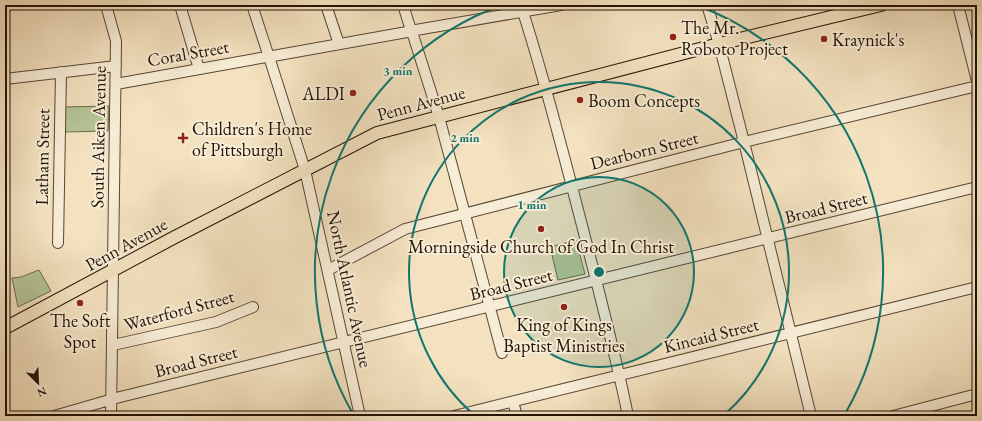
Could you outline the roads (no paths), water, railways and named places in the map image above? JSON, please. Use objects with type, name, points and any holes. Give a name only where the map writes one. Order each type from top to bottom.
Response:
[{"type":"main road","name":"Penn Avenue","points":[[5,328],[177,236],[377,133],[719,44],[843,9],[882,5]]},
{"type":"street","name":"South Aiken Avenue","points":[[106,5],[116,41],[112,272],[113,345],[110,416]]},
{"type":"street","points":[[180,5],[199,69]]},
{"type":"street","name":"North Atlantic Avenue","points":[[252,5],[270,57],[305,170],[360,416]]},
{"type":"street","points":[[326,5],[339,44]]},
{"type":"street","points":[[403,5],[439,117],[488,307],[502,353]]},
{"type":"street","name":"Coral Street","points":[[116,84],[523,12],[534,7],[561,5]]},
{"type":"street","points":[[707,5],[719,44],[744,142],[811,416]]},
{"type":"street","points":[[958,5],[977,81]]},
{"type":"street","points":[[523,12],[547,89],[573,186],[620,375],[628,416]]},
{"type":"street","points":[[5,79],[116,66]]},
{"type":"street","name":"Latham Street","points":[[58,243],[61,72]]},
{"type":"street","name":"Dearborn Street","points":[[328,270],[406,229],[744,142],[977,86]]},
{"type":"street","name":"Broad Street","points":[[54,416],[111,400],[344,342],[977,187]]},
{"type":"street","name":"Kincaid Street","points":[[454,416],[977,288]]},
{"type":"street","name":"Waterford Street","points":[[113,345],[216,322],[253,307]]},
{"type":"street","points":[[893,416],[977,394]]},
{"type":"street","points":[[513,402],[516,416]]},
{"type":"place","name":"The Mr. Roboto Project","points":[[673,37]]},
{"type":"place","name":"Kraynick's","points":[[824,39]]},
{"type":"place","name":"ALDI","points":[[353,93]]},
{"type":"place","name":"Boom Concepts","points":[[580,100]]},
{"type":"place","name":"Children's Home of Pittsburgh","points":[[183,138]]},
{"type":"place","name":"Morningside Church of God In Christ","points":[[541,229]]},
{"type":"place","name":"The Soft Spot","points":[[80,303]]},
{"type":"place","name":"King of Kings Baptist Ministries","points":[[564,307]]}]
